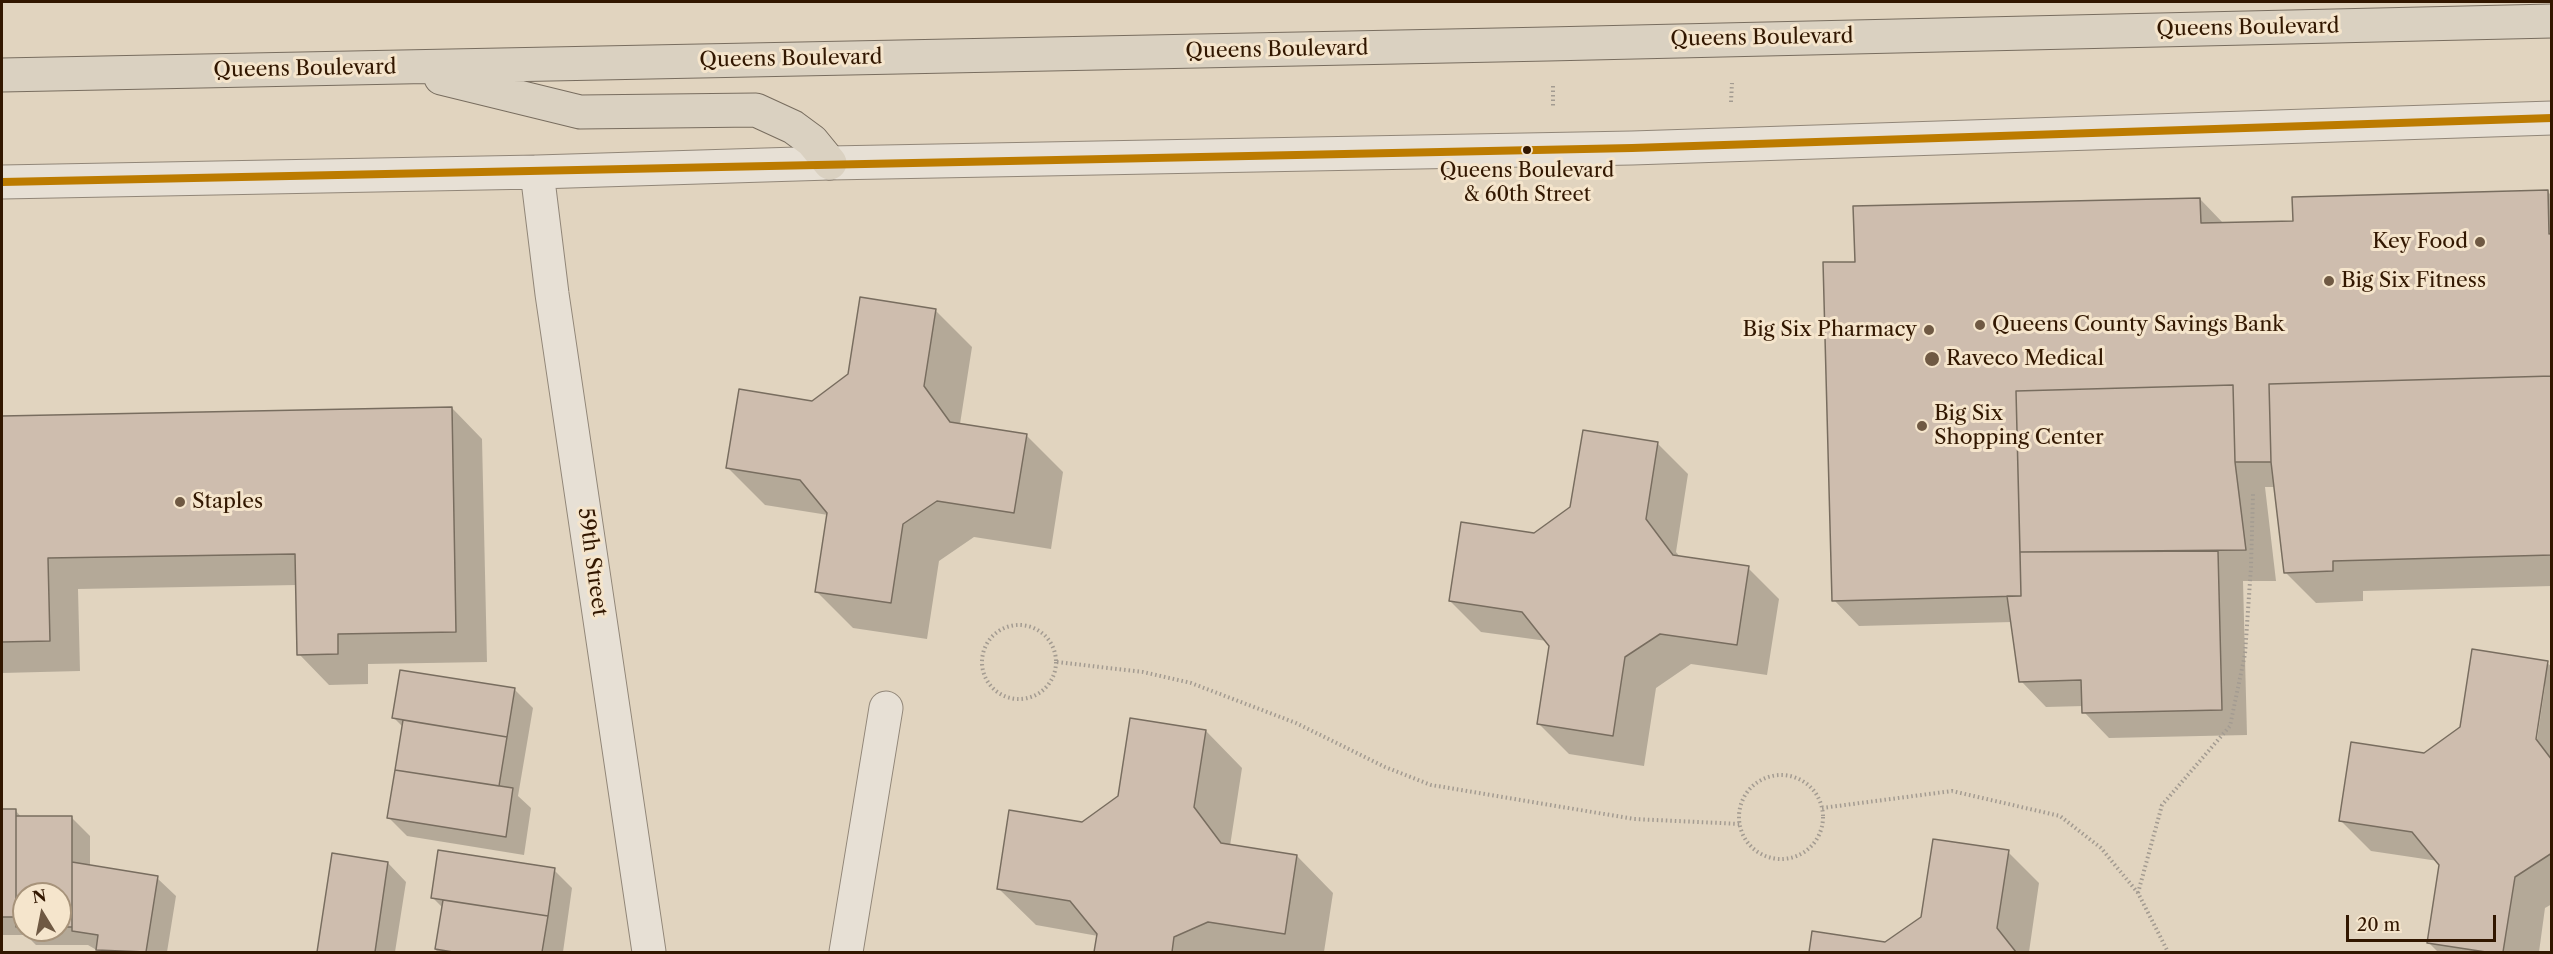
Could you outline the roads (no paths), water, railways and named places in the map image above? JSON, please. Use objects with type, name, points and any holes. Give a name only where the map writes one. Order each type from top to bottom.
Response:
[{"type":"main road","name":"Queens Boulevard","points":[[2,75],[1536,45],[2552,21]]},
{"type":"main road","points":[[399,67],[580,112],[756,110],[793,127],[812,141],[830,163]]},
{"type":"street","points":[[2,182],[1632,148],[2552,118]]},
{"type":"street","name":"59th Street","points":[[537,172],[552,294],[649,952]]},
{"type":"street","points":[[846,952],[886,708]]},
{"type":"place","name":"Queens Boulevard & 60th Street","points":[[1527,150]]},
{"type":"place","name":"Key Food","points":[[2480,242]]},
{"type":"place","name":"Big Six Fitness","points":[[2329,281]]},
{"type":"place","name":"Queens County Savings Bank","points":[[1980,325]]},
{"type":"place","name":"Big Six Pharmacy","points":[[1929,330]]},
{"type":"place","name":"Raveco Medical","points":[[1932,359]]},
{"type":"place","name":"Big Six Shopping Center","points":[[1922,426]]},
{"type":"place","name":"Staples","points":[[180,502]]}]
